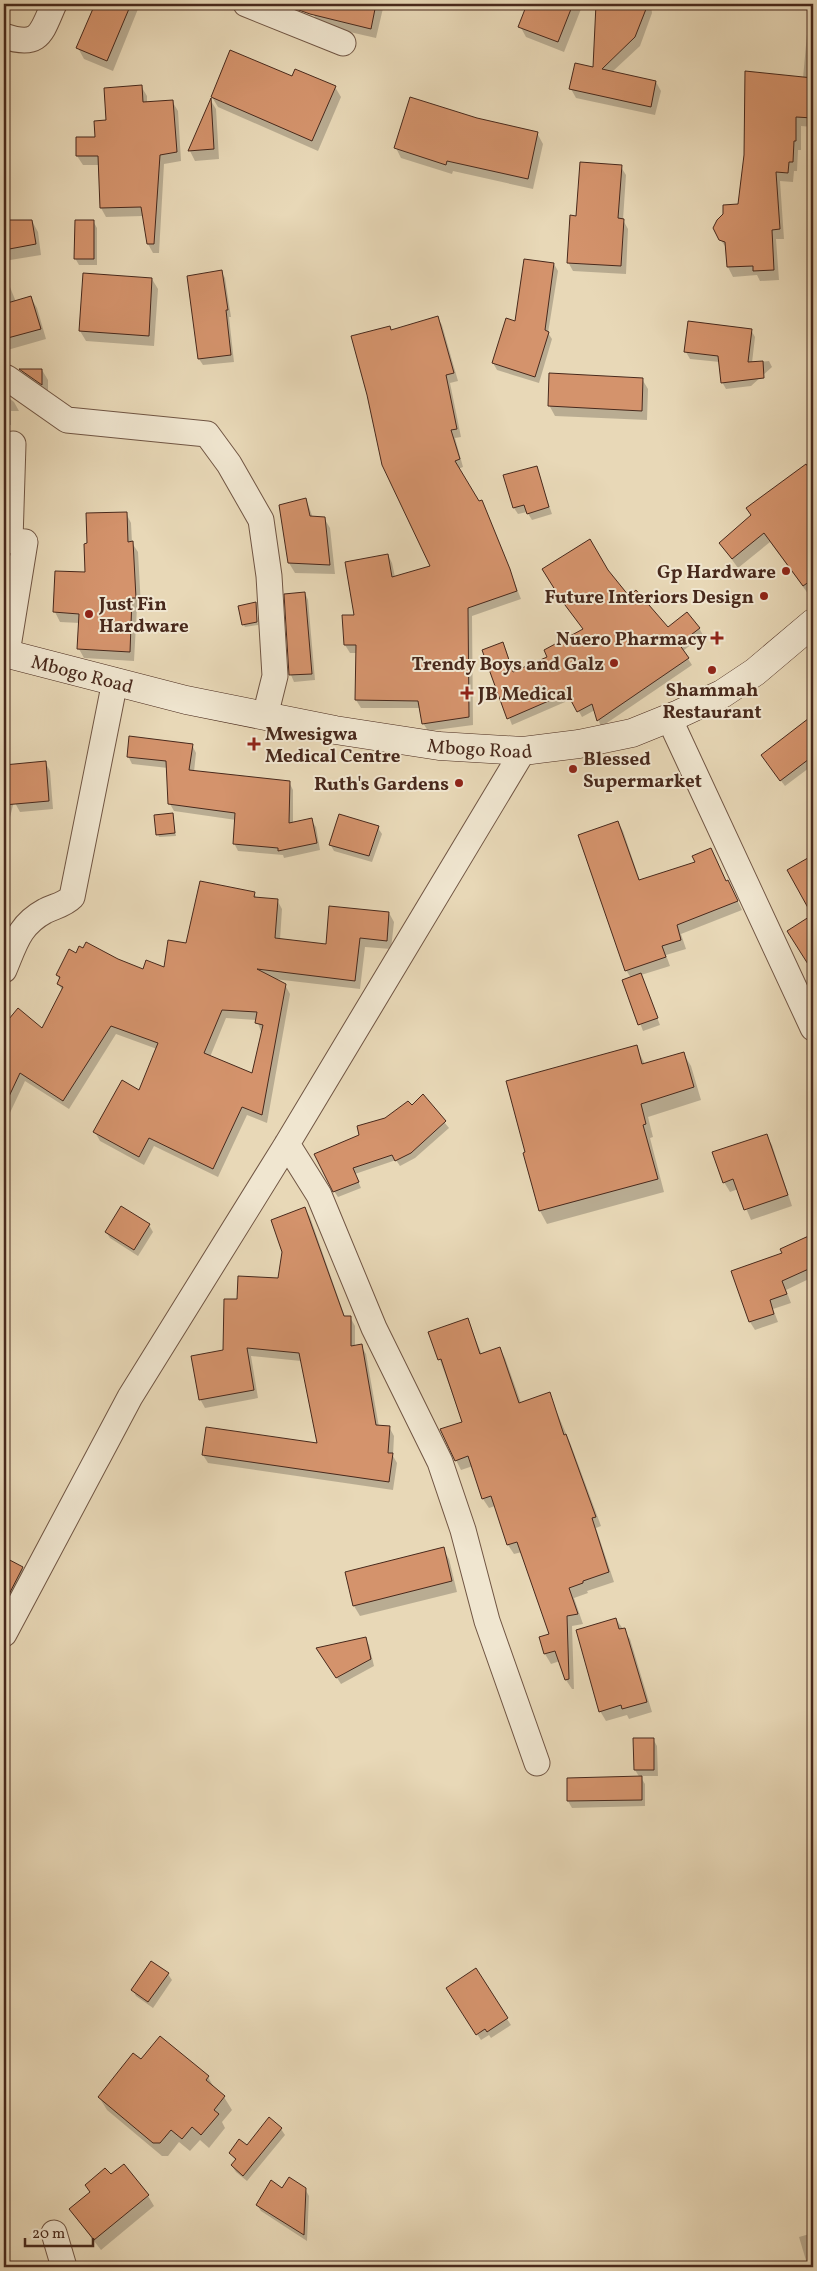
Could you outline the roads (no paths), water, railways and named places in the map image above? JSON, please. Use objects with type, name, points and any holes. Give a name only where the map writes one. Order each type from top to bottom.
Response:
[{"type":"main road","name":"Mbogo Road","points":[[5,653],[186,700],[335,730],[438,746],[523,752],[579,744],[632,733],[669,718],[722,694],[755,672],[813,623]]},
{"type":"street","points":[[4,36],[25,41],[34,40],[42,32],[54,4]]},
{"type":"street","points":[[246,4],[344,43]]},
{"type":"street","points":[[7,378],[67,420],[208,434],[229,464],[261,520],[269,576],[275,676],[265,716]]},
{"type":"street","points":[[5,653],[25,542],[7,540],[13,444]]},
{"type":"street","points":[[4,970],[22,928],[47,910],[67,902],[72,897],[115,681]]},
{"type":"street","points":[[669,718],[813,1028]]},
{"type":"street","points":[[4,1634],[130,1397],[287,1144],[523,752]]},
{"type":"street","points":[[287,1144],[319,1194],[374,1328],[440,1462],[463,1530],[488,1621],[538,1763]]},
{"type":"street","points":[[54,2232],[64,2267]]},
{"type":"place","name":"Gp Hardware","points":[[786,571]]},
{"type":"place","name":"Future Interiors Design","points":[[764,596]]},
{"type":"place","name":"Just Fin Hardware","points":[[89,614]]},
{"type":"place","name":"Nuero Pharmacy","points":[[717,638]]},
{"type":"place","name":"Trendy Boys and Galz","points":[[614,663]]},
{"type":"place","name":"Shammah Restaurant","points":[[712,670]]},
{"type":"place","name":"JB Medical","points":[[467,693]]},
{"type":"place","name":"Mwesigwa Medical Centre","points":[[254,744]]},
{"type":"place","name":"Blessed Supermarket","points":[[573,769]]},
{"type":"place","name":"Ruth's Gardens","points":[[459,783]]}]
